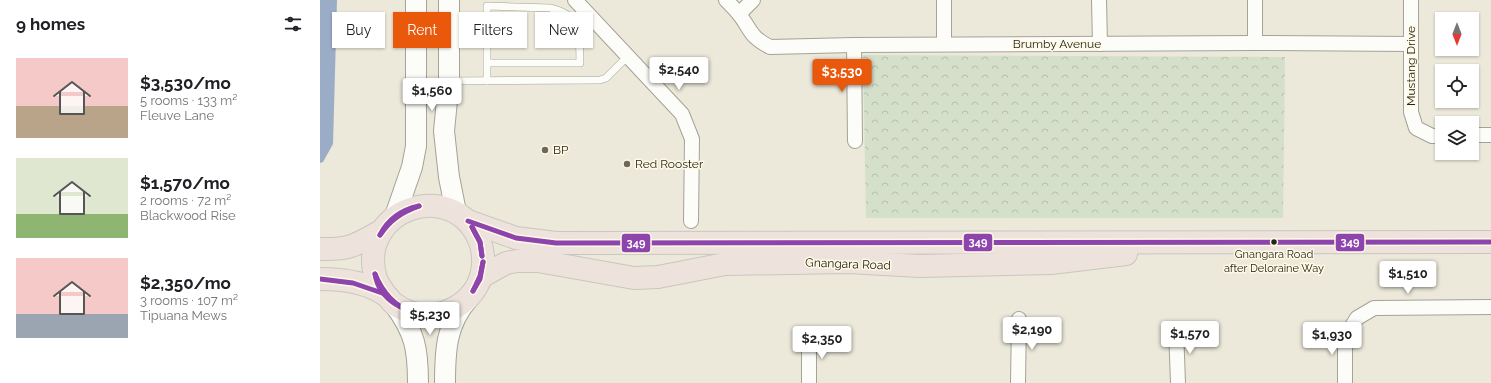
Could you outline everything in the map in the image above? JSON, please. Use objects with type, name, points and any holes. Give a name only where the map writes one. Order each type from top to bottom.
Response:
[{"type":"main road","points":[[395,216],[412,167],[416,146],[416,0]]},
{"type":"main road","points":[[449,0],[449,81],[444,131],[449,177],[462,217]]},
{"type":"main road","points":[[320,249],[347,248],[360,244],[381,231],[395,216],[409,208],[425,205],[441,206],[462,217],[477,233],[482,247],[484,262],[476,285],[459,309],[452,323],[448,338],[445,383]]},
{"type":"main road","name":"Gnangara Road","points":[[462,217],[516,238],[556,244],[1491,242]]},
{"type":"main road","points":[[381,231],[374,247],[373,264],[376,280],[403,316],[414,338],[417,352],[418,383]]},
{"type":"main road","name":"Gnangara Road","points":[[476,285],[506,263],[517,261],[538,261],[634,278],[658,277],[733,264],[848,262],[920,266],[1051,263],[1221,242]]},
{"type":"main road","points":[[320,279],[353,282],[370,287],[409,312],[426,315],[444,313],[459,306],[476,285]]},
{"type":"street","points":[[575,0],[682,114],[692,139],[691,221]]},
{"type":"street","name":"Brumby Avenue","points":[[726,0],[739,14],[751,34],[759,41],[770,47],[944,44],[1410,44]]},
{"type":"street","points":[[739,14],[753,0]]},
{"type":"street","points":[[944,0],[944,44]]},
{"type":"street","points":[[1100,0],[1100,44]]},
{"type":"street","points":[[1255,0],[1255,43]]},
{"type":"street","name":"Mustang Drive","points":[[1411,0],[1410,112],[1416,128],[1435,136]]},
{"type":"street","points":[[854,45],[855,141]]},
{"type":"street","points":[[1479,136],[1491,135]]},
{"type":"street","points":[[1345,383],[1345,349],[1348,332],[1357,318],[1374,308],[1491,307]]},
{"type":"street","points":[[1018,383],[1019,318]]},
{"type":"street","points":[[1176,329],[1178,383]]},
{"type":"street","points":[[809,336],[809,383]]},
{"type":"lane","points":[[487,63],[580,63],[580,34],[577,25],[571,18],[560,11],[550,8],[487,6],[487,63],[487,81]]},
{"type":"lane","points":[[449,81],[600,80],[606,78],[628,56]]},
{"type":"green space","points":[[863,55],[1285,57],[1283,218],[866,218]]},
{"type":"water","points":[[320,0],[337,0],[337,12],[332,12],[332,48],[336,48],[333,144],[323,162],[320,163]]},
{"type":"transit line","name":"349","points":[[380,235],[387,224],[396,216],[406,210],[419,206]]},
{"type":"transit line","name":"349","points":[[380,235],[397,217],[419,206]]},
{"type":"transit line","name":"349","points":[[468,221],[516,238],[556,243],[1491,242]]},
{"type":"transit line","name":"349","points":[[472,227],[480,242],[482,256]]},
{"type":"transit line","name":"349","points":[[472,227],[480,242],[482,256]]},
{"type":"transit line","name":"349","points":[[473,291],[480,276],[483,262]]},
{"type":"transit line","name":"349","points":[[473,291],[480,279],[483,262]]},
{"type":"transit line","name":"349","points":[[375,274],[385,292],[394,302],[414,313],[431,315]]},
{"type":"transit line","name":"349","points":[[375,274],[382,291],[395,304],[412,312],[431,315]]},
{"type":"transit line","name":"349","points":[[320,279],[353,283],[385,294]]},
{"type":"place","name":"BP","points":[[545,150]]},
{"type":"place","name":"Red Rooster","points":[[627,164]]},
{"type":"place","name":"Gnangara Road after Deloraine Way","points":[[1274,242]]}]
